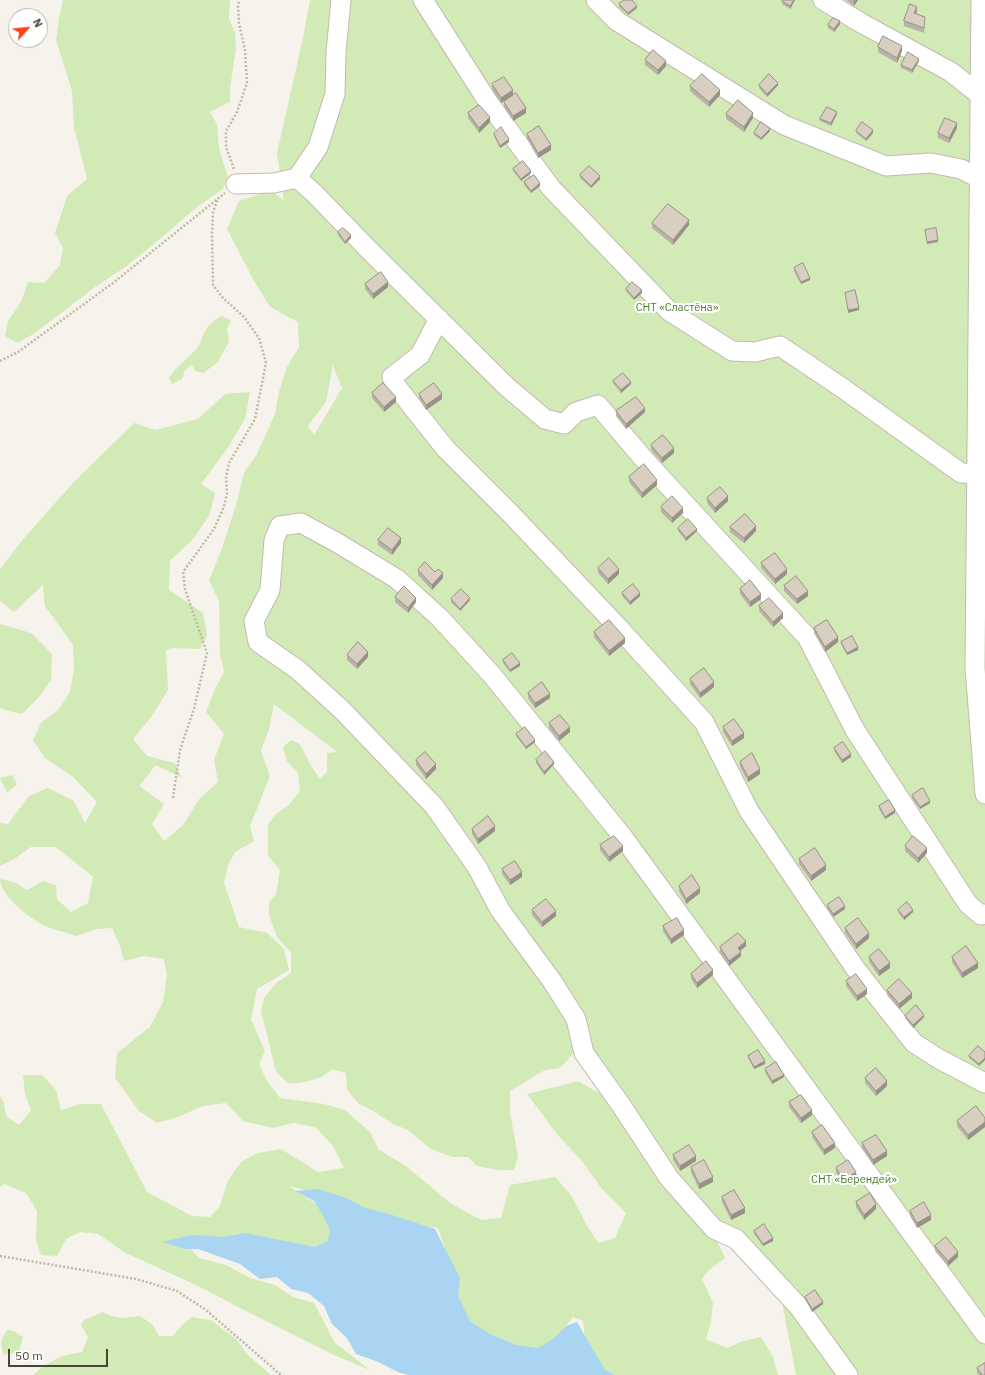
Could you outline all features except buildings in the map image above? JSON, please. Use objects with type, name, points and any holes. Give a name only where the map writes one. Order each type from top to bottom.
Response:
[{"type":"street","points":[[236,184],[274,183],[297,178],[318,147],[335,94],[336,52],[341,0]]},
{"type":"street","points":[[423,0],[490,105],[551,188],[669,311],[732,351],[755,352],[780,346],[841,387],[961,474],[980,474]]},
{"type":"street","points":[[596,0],[617,21],[784,125],[886,166],[931,163],[962,169],[982,178]]},
{"type":"street","points":[[823,0],[863,24],[951,72],[980,95]]},
{"type":"street","points":[[981,0],[980,95],[982,178],[980,474],[975,668],[982,730],[985,794]]},
{"type":"street","points":[[297,178],[315,194],[507,387],[545,419],[564,424],[576,412],[598,406],[642,457],[807,637],[855,730],[968,904],[981,915],[985,914]]},
{"type":"street","points":[[438,319],[420,355],[392,377],[396,386],[445,448],[510,513],[618,627],[704,722],[754,817],[855,968],[914,1042],[939,1059],[985,1083]]},
{"type":"street","points":[[848,1375],[798,1306],[736,1239],[714,1229],[669,1178],[621,1105],[584,1053],[576,1019],[552,981],[500,910],[477,867],[434,806],[342,710],[298,670],[258,642],[254,620],[270,590],[274,540],[280,526],[301,523],[336,542],[397,579],[440,618],[492,675],[623,837],[985,1334]]},
{"type":"path","points":[[0,361],[18,352],[113,283],[236,184],[235,172],[226,147],[226,131],[238,112],[247,83],[245,50],[239,23],[239,0]]},
{"type":"path","points":[[173,798],[180,750],[194,709],[207,653],[185,589],[184,572],[214,529],[224,507],[227,493],[226,478],[229,463],[255,419],[266,363],[259,338],[244,317],[223,298],[213,285],[213,212],[218,198]]},
{"type":"path","points":[[0,1256],[136,1279],[177,1291],[206,1310],[281,1375]]},
{"type":"green space","points":[[63,0],[230,0],[229,19],[235,33],[236,49],[230,88],[230,102],[210,112],[217,124],[219,149],[228,177],[223,189],[197,207],[127,266],[95,287],[35,333],[18,343],[5,336],[8,321],[21,302],[28,282],[44,283],[60,265],[63,248],[55,233],[67,196],[87,179],[74,128],[72,91],[56,40]]},
{"type":"green space","points":[[310,0],[985,0],[985,1375],[796,1375],[779,1287],[711,1228],[725,1258],[709,1270],[702,1279],[713,1303],[711,1322],[706,1339],[727,1348],[743,1341],[761,1337],[773,1357],[778,1375],[610,1375],[587,1357],[583,1321],[573,1317],[553,1344],[529,1351],[468,1325],[454,1297],[454,1275],[438,1228],[386,1221],[320,1194],[289,1186],[331,1214],[339,1230],[327,1248],[182,1240],[199,1258],[226,1265],[250,1278],[275,1285],[293,1297],[314,1303],[335,1343],[370,1370],[336,1356],[200,1287],[124,1252],[98,1234],[80,1232],[66,1239],[57,1256],[41,1255],[36,1240],[37,1211],[26,1193],[4,1184],[0,1187],[0,1096],[4,1103],[6,1116],[19,1125],[31,1110],[25,1094],[23,1075],[42,1075],[56,1090],[61,1110],[80,1104],[101,1104],[147,1192],[192,1216],[210,1217],[220,1206],[228,1180],[241,1162],[258,1153],[281,1149],[318,1172],[344,1168],[333,1146],[315,1127],[293,1123],[273,1128],[243,1121],[226,1103],[203,1106],[178,1117],[157,1123],[139,1111],[115,1078],[117,1053],[150,1027],[163,1002],[167,975],[164,959],[144,956],[124,961],[120,946],[112,928],[96,929],[77,936],[45,926],[25,913],[8,897],[1,885],[0,879],[14,882],[27,890],[43,881],[56,885],[57,899],[71,912],[88,903],[93,877],[56,847],[31,847],[14,859],[0,866],[0,823],[8,824],[29,796],[48,788],[74,801],[85,823],[97,802],[73,777],[45,758],[33,740],[41,723],[59,709],[70,692],[74,670],[73,645],[45,606],[43,585],[14,612],[0,601],[0,569],[25,537],[73,483],[134,423],[155,430],[198,419],[225,394],[250,392],[245,419],[227,449],[201,484],[215,493],[209,516],[193,539],[170,561],[169,590],[203,613],[207,635],[200,649],[172,648],[166,650],[168,690],[151,717],[133,739],[147,756],[175,763],[181,777],[155,765],[139,786],[164,804],[152,824],[164,841],[183,825],[200,798],[218,782],[214,760],[224,734],[206,712],[215,689],[224,672],[220,654],[219,601],[209,581],[222,548],[236,505],[244,472],[256,456],[275,414],[279,392],[287,367],[299,347],[298,322],[270,307],[254,281],[227,229],[239,201],[271,190],[284,201],[277,153]],"holes":[[[332,364],[342,388],[314,435],[308,426],[326,402]],[[274,704],[337,752],[327,753],[327,772],[320,779],[310,764],[300,744],[291,740],[283,747],[287,761],[298,773],[300,791],[288,806],[277,813],[268,824],[268,856],[280,870],[276,894],[269,902],[269,915],[277,937],[291,953],[291,973],[276,983],[264,998],[261,1011],[276,1072],[289,1084],[305,1082],[322,1077],[332,1069],[346,1073],[347,1090],[358,1103],[393,1124],[408,1130],[431,1149],[453,1157],[468,1157],[477,1166],[498,1170],[514,1170],[518,1156],[510,1113],[510,1091],[545,1070],[560,1068],[573,1054],[599,1093],[578,1081],[527,1094],[557,1134],[582,1161],[602,1189],[626,1213],[615,1238],[598,1243],[571,1195],[555,1177],[510,1185],[501,1218],[481,1220],[450,1203],[406,1166],[379,1150],[370,1132],[345,1110],[324,1104],[280,1098],[266,1079],[259,1064],[265,1051],[251,1020],[257,989],[289,970],[284,949],[267,933],[239,927],[224,883],[228,865],[235,852],[254,841],[250,826],[270,776],[261,751],[269,729]]]},
{"type":"green space","points":[[222,316],[231,320],[227,329],[229,342],[217,363],[203,373],[195,371],[192,365],[185,370],[182,379],[172,384],[169,378],[197,348],[208,326]]},
{"type":"green space","points":[[0,624],[31,633],[52,654],[51,680],[38,698],[22,714],[0,708]]},
{"type":"green space","points":[[12,775],[17,784],[7,793],[0,778]]},
{"type":"green space","points":[[103,1312],[111,1316],[121,1318],[140,1316],[152,1324],[159,1336],[173,1336],[182,1325],[192,1317],[211,1320],[236,1339],[249,1356],[271,1375],[33,1375],[42,1367],[62,1356],[82,1352],[88,1337],[81,1325],[84,1320]]},
{"type":"green space","points":[[7,1330],[14,1331],[23,1337],[19,1352],[4,1355],[1,1342]]},
{"type":"water","points":[[318,1189],[346,1198],[365,1208],[435,1229],[460,1278],[458,1296],[470,1321],[490,1334],[516,1345],[538,1348],[553,1339],[568,1325],[577,1322],[605,1370],[615,1375],[408,1375],[356,1354],[347,1338],[332,1324],[324,1306],[308,1293],[291,1289],[277,1277],[260,1279],[240,1264],[198,1249],[185,1249],[162,1242],[193,1235],[224,1237],[245,1233],[315,1247],[328,1241],[330,1230],[314,1201],[295,1191]]},
{"type":"park label","name":"СНТ «Сластёна»","points":[[677,308]]},
{"type":"park label","name":"СНТ «Берендей»","points":[[854,1180]]}]
